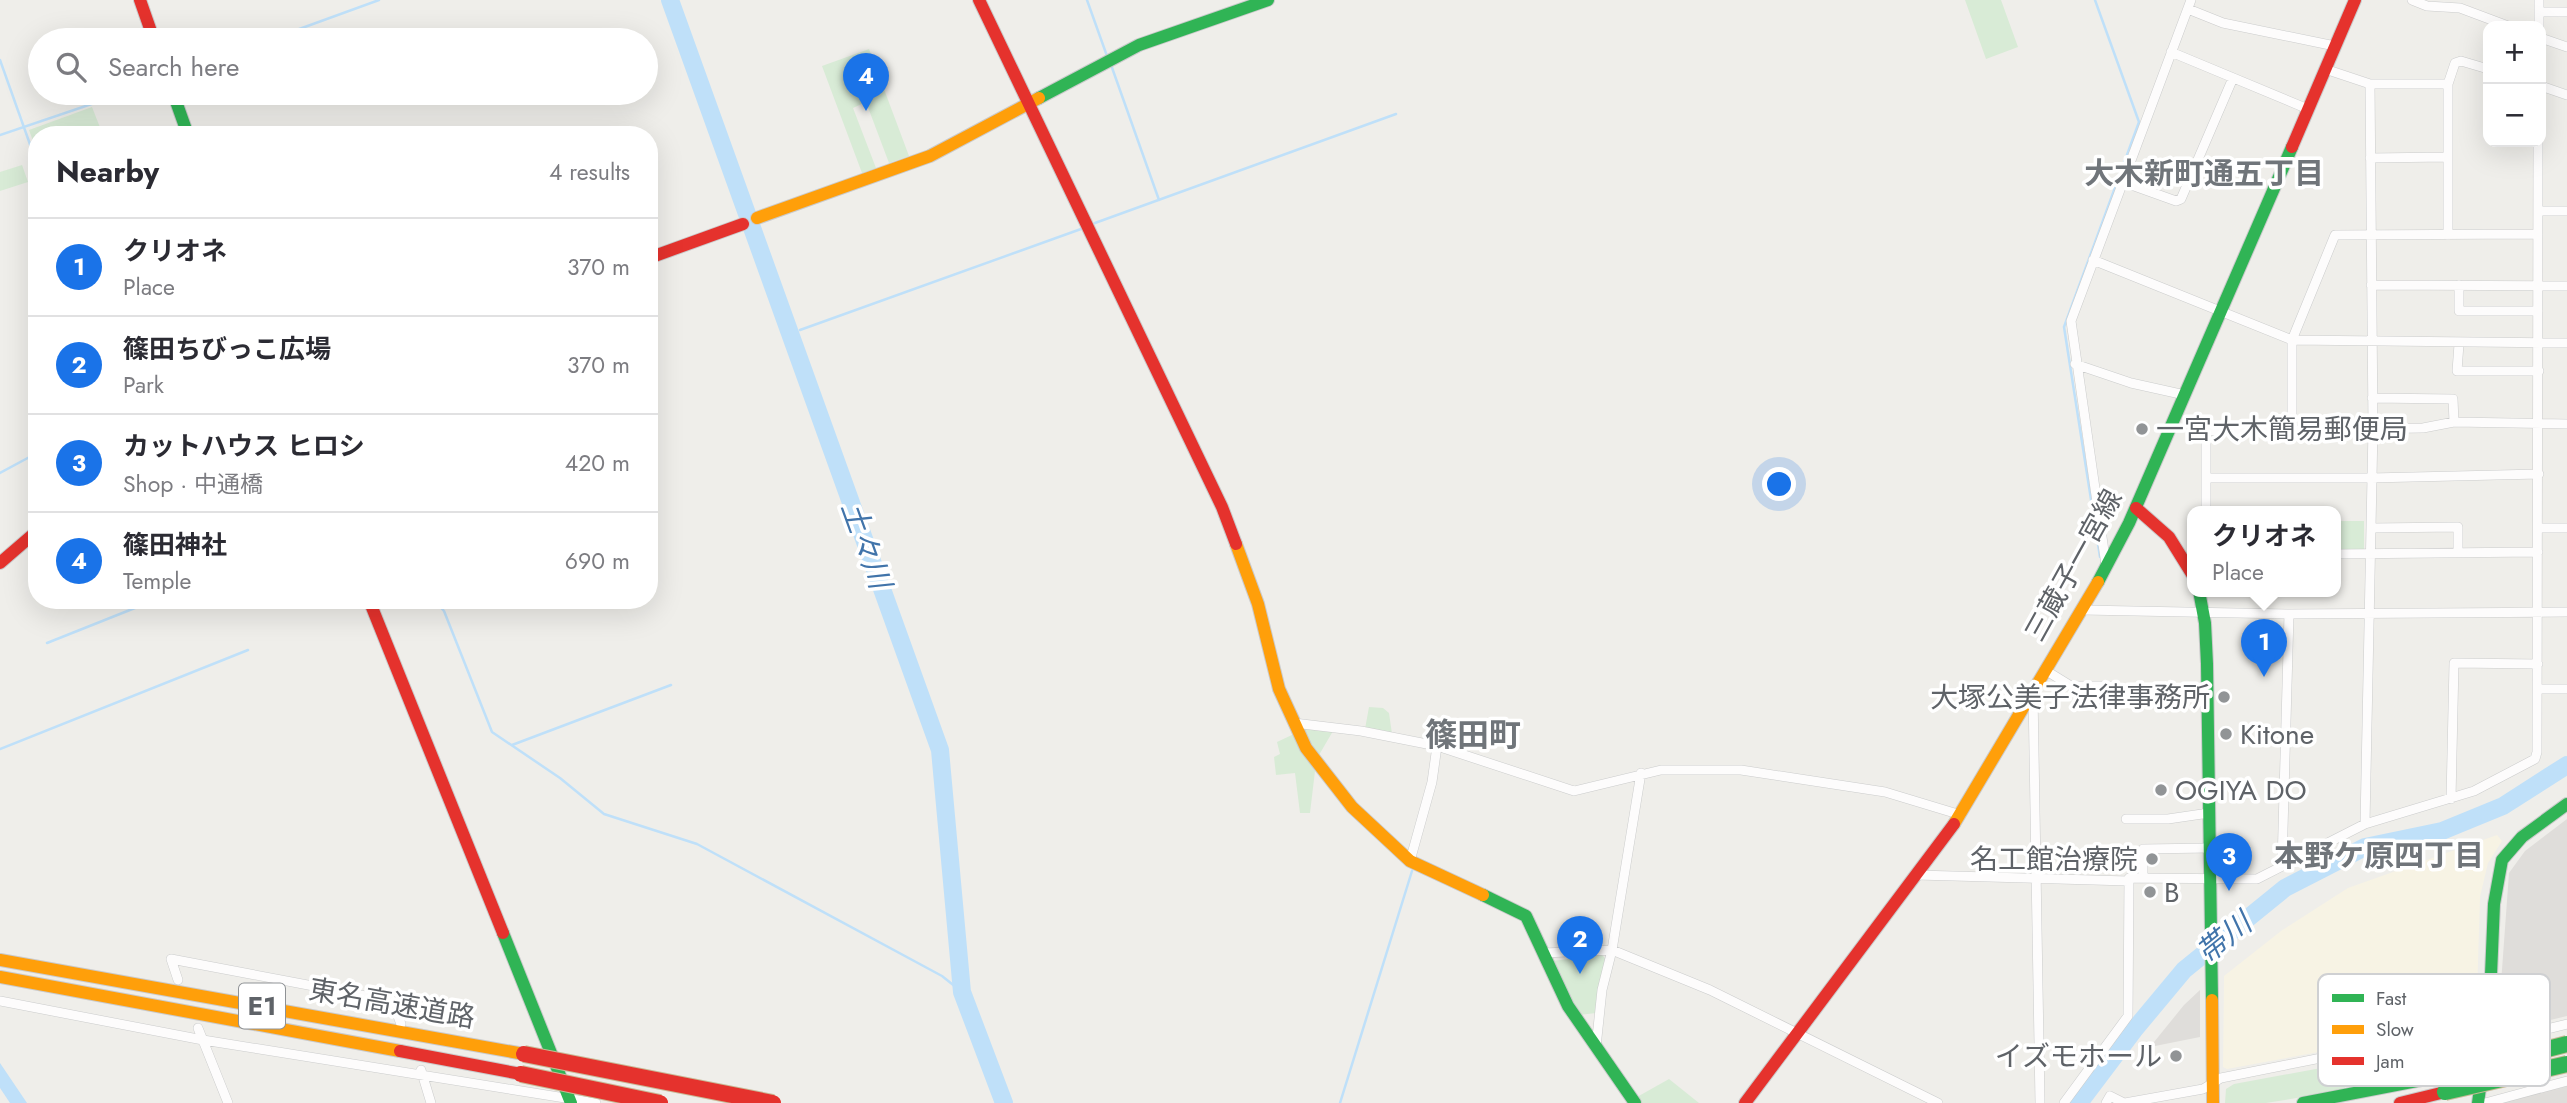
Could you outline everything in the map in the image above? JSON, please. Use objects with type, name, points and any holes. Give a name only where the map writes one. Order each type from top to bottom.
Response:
[{"type":"main road","points":[[139,0],[150,28]]},
{"type":"main road","points":[[979,0],[1222,507],[1246,567],[1279,689],[1318,767],[1352,807],[1410,861],[1516,909],[1532,926],[1568,1006],[1635,1103]]},
{"type":"main road","points":[[658,255],[930,156],[1100,64],[1150,41],[1268,0]]},
{"type":"main road","name":"三蔵子一宮線","points":[[1745,1103],[1961,815],[2083,610],[2136,508],[2355,0]]},
{"type":"main road","points":[[177,105],[185,126]]},
{"type":"main road","points":[[2136,508],[2149,516],[2187,553]]},
{"type":"main road","points":[[0,563],[28,539]]},
{"type":"main road","points":[[2200,597],[2204,613],[2210,848],[2213,1103]]},
{"type":"main road","points":[[373,609],[570,1100]]},
{"type":"main road","points":[[2490,974],[2494,904],[2502,860],[2522,837],[2567,803]]},
{"type":"main road","name":"東名高速道路","points":[[0,960],[524,1054],[773,1103]]},
{"type":"main road","name":"東名高速道路","points":[[0,977],[521,1074],[660,1103]]},
{"type":"main road","points":[[2550,1048],[2567,1044]]},
{"type":"main road","points":[[2303,1103],[2391,1086]]},
{"type":"main road","points":[[2400,1103],[2471,1086]]},
{"type":"street","points":[[2412,0],[2427,6],[2460,8],[2495,21]]},
{"type":"street","points":[[2539,0],[2539,21]]},
{"type":"street","points":[[2106,566],[2075,364],[2071,321],[2189,5],[2222,23],[2335,46]]},
{"type":"street","points":[[2539,12],[2567,12]]},
{"type":"street","points":[[2546,40],[2567,47]]},
{"type":"street","points":[[2171,52],[2308,109]]},
{"type":"street","points":[[2448,235],[2448,84],[2455,63],[2462,61],[2483,67]]},
{"type":"street","points":[[2325,69],[2370,84],[2448,84]]},
{"type":"street","points":[[2123,182],[2176,201],[2180,199],[2234,78]]},
{"type":"street","points":[[2365,824],[2373,428],[2370,84]]},
{"type":"street","points":[[2546,88],[2567,95]]},
{"type":"street","points":[[2064,1103],[2128,1016],[2129,878],[2257,879],[2365,824],[2451,799],[2535,759],[2538,689],[2538,147]]},
{"type":"street","points":[[2370,158],[2448,157]]},
{"type":"street","points":[[2539,211],[2567,211]]},
{"type":"street","points":[[2292,430],[2292,340],[2335,235],[2538,234]]},
{"type":"street","points":[[2093,260],[2292,340],[2459,344],[2567,343]]},
{"type":"street","points":[[2371,285],[2567,285]]},
{"type":"street","points":[[2459,285],[2459,311],[2538,311]]},
{"type":"street","points":[[2459,344],[2457,371],[2539,371]]},
{"type":"street","points":[[2075,364],[2131,383],[2185,395]]},
{"type":"street","points":[[2372,398],[2453,398],[2454,422]]},
{"type":"street","points":[[2206,506],[2206,431],[2423,428],[2454,422],[2567,424]]},
{"type":"street","points":[[2206,478],[2539,474]]},
{"type":"street","points":[[2372,528],[2458,527],[2458,552]]},
{"type":"street","points":[[2538,528],[2567,528]]},
{"type":"street","points":[[2341,554],[2538,552]]},
{"type":"street","points":[[2083,610],[2289,614],[2567,612]]},
{"type":"street","points":[[2282,865],[2289,614]]},
{"type":"street","points":[[2451,799],[2454,663],[2538,664]]},
{"type":"street","points":[[2045,670],[2071,686],[2116,686]]},
{"type":"street","points":[[2538,689],[2567,689]]},
{"type":"street","points":[[2033,692],[2040,1103]]},
{"type":"street","points":[[1294,723],[1361,731],[1437,746],[1574,791],[1661,770],[1741,770],[1885,792],[1961,815]]},
{"type":"street","points":[[1410,861],[1432,782],[1437,746]]},
{"type":"street","points":[[1596,1049],[1602,990],[1612,950],[1641,773]]},
{"type":"street","points":[[2126,819],[2168,819],[2209,813]]},
{"type":"street","points":[[2143,878],[2143,849],[2210,848]]},
{"type":"street","points":[[1917,875],[2129,881]]},
{"type":"street","points":[[1544,953],[1612,950],[1710,990],[1938,1103]]},
{"type":"street","points":[[178,980],[171,959],[393,1002],[401,1024]]},
{"type":"street","points":[[0,1001],[203,1040],[596,1103]]},
{"type":"street","points":[[198,1028],[228,1103]]},
{"type":"street","points":[[2106,1103],[2110,1097],[2124,1103],[2203,1089],[2221,1078],[2318,1059]]},
{"type":"street","points":[[422,1073],[430,1103]]},
{"type":"street","points":[[2550,1086],[2567,1081]]},
{"type":"street","points":[[2485,1103],[2548,1086]]},
{"type":"shaded area","points":[[2567,819],[2567,1016],[2550,1020],[2550,974],[2502,974],[2509,873],[2525,851]]},
{"type":"shaded area","points":[[2497,835],[2502,841],[2488,863],[2480,897],[2478,974],[2318,974],[2318,1052],[2227,1069],[2223,1067],[2224,976],[2281,931],[2348,888]]},
{"type":"shaded area","points":[[2200,990],[2200,1037],[2150,1047],[2184,1005]]},
{"type":"shaded area","points":[[2567,1086],[2567,1103],[2500,1103]]},
{"type":"green space","points":[[1965,0],[2001,0],[2018,47],[1986,59]]},
{"type":"green space","points":[[869,49],[909,156],[889,163],[866,102],[853,108],[876,168],[862,173],[822,66]]},
{"type":"green space","points":[[92,107],[99,126],[40,126]]},
{"type":"green space","points":[[22,165],[28,182],[0,191],[0,172]]},
{"type":"green space","points":[[2341,521],[2364,521],[2364,550],[2341,550]]},
{"type":"green space","points":[[1369,707],[1383,708],[1389,713],[1392,734],[1365,729]]},
{"type":"green space","points":[[1306,727],[1333,731],[1319,755],[1303,732]]},
{"type":"green space","points":[[1294,734],[1315,771],[1310,813],[1300,813],[1295,773],[1276,775],[1274,757],[1280,754],[1277,742]]},
{"type":"green space","points":[[1602,955],[1605,958],[1596,1013],[1579,1015],[1552,961]]},
{"type":"green space","points":[[2318,1069],[2318,1086],[2345,1086],[2345,1090],[2266,1103],[2225,1103],[2226,1089],[2234,1084]]},
{"type":"green space","points":[[1669,1079],[1699,1103],[1642,1103],[1637,1097]]},
{"type":"water","points":[[0,1063],[27,1103],[10,1103],[0,1088]]},
{"type":"waterway","points":[[302,28],[379,0]]},
{"type":"waterway","name":"土々川","points":[[670,0],[940,750],[962,992],[1004,1103]]},
{"type":"waterway","points":[[1087,0],[1107,56]]},
{"type":"waterway","points":[[2095,0],[2139,122],[2064,327],[2100,557]]},
{"type":"waterway","points":[[0,60],[28,139]]},
{"type":"waterway","points":[[1110,62],[1159,200]]},
{"type":"waterway","points":[[0,135],[89,105]]},
{"type":"waterway","points":[[1095,223],[1396,114]]},
{"type":"waterway","points":[[800,330],[1081,229]]},
{"type":"waterway","points":[[0,473],[28,458]]},
{"type":"waterway","points":[[47,643],[132,609]]},
{"type":"waterway","points":[[442,609],[492,732],[560,778],[604,814],[697,844],[942,976],[962,992]]},
{"type":"waterway","points":[[0,749],[248,650]]},
{"type":"waterway","points":[[512,745],[671,685]]},
{"type":"waterway","name":"帯川","points":[[2079,1103],[2184,970],[2285,888],[2365,847],[2442,831],[2503,806],[2567,765]]},
{"type":"waterway","points":[[1340,1103],[1412,871]]},
{"type":"traffic: fast","points":[[1039,98],[1139,45],[1268,0]]},
{"type":"traffic: fast","points":[[177,105],[185,126]]},
{"type":"traffic: fast","points":[[2098,582],[2129,523],[2292,147]]},
{"type":"traffic: fast","points":[[2200,597],[2205,623],[2207,664],[2212,1000]]},
{"type":"traffic: fast","points":[[2491,974],[2494,904],[2502,860],[2522,837],[2567,804]]},
{"type":"traffic: fast","points":[[1483,895],[1526,916],[1568,1006],[1635,1103]]},
{"type":"traffic: fast","points":[[503,933],[571,1103]]},
{"type":"traffic: fast","points":[[2550,1048],[2567,1044]]},
{"type":"traffic: fast","points":[[2550,1068],[2567,1064]]},
{"type":"traffic: fast","points":[[2303,1103],[2391,1086]]},
{"type":"traffic: fast","points":[[2445,1092],[2471,1086]]},
{"type":"traffic: fast","points":[[2478,1103],[2480,1086]]},
{"type":"traffic: slow","points":[[757,218],[930,156],[1039,98]]},
{"type":"traffic: slow","points":[[1236,544],[1258,604],[1279,689],[1306,748],[1352,807],[1410,861],[1483,895]]},
{"type":"traffic: slow","points":[[1954,824],[2098,582]]},
{"type":"traffic: slow","points":[[0,960],[524,1054]]},
{"type":"traffic: slow","points":[[0,977],[400,1051]]},
{"type":"traffic: slow","points":[[2212,1000],[2213,1103]]},
{"type":"traffic: jam","points":[[140,0],[150,28]]},
{"type":"traffic: jam","points":[[979,0],[1222,507],[1236,544]]},
{"type":"traffic: jam","points":[[2292,147],[2355,0]]},
{"type":"traffic: jam","points":[[658,255],[743,224]]},
{"type":"traffic: jam","points":[[2136,508],[2169,537],[2187,566]]},
{"type":"traffic: jam","points":[[0,563],[28,539]]},
{"type":"traffic: jam","points":[[373,609],[503,933]]},
{"type":"traffic: jam","points":[[1745,1103],[1954,824]]},
{"type":"traffic: jam","points":[[400,1051],[521,1074]]},
{"type":"traffic: jam","points":[[524,1054],[773,1103]]},
{"type":"traffic: jam","points":[[521,1074],[660,1103]]},
{"type":"traffic: jam","points":[[2400,1103],[2445,1092]]},
{"type":"place","name":"篠田神社","points":[[866,111]]},
{"type":"place","name":"一宮大木簡易郵便局","points":[[2142,429]]},
{"type":"place","name":"クリオネ","points":[[2264,677]]},
{"type":"place","name":"大塚公美子法律事務所","points":[[2224,697]]},
{"type":"place","name":"Kitone","points":[[2226,734]]},
{"type":"place","name":"OGIYA DO","points":[[2161,790]]},
{"type":"place","name":"名工館治療院","points":[[2152,859]]},
{"type":"place","name":"カットハウス ヒロシ","points":[[2229,891]]},
{"type":"place","name":"B","points":[[2150,892]]},
{"type":"place","name":"篠田ちびっこ広場","points":[[1580,974]]},
{"type":"place","name":"イズモホール","points":[[2176,1056]]},
{"type":"district","name":"大木新町通五丁目","points":[[2204,174]]},
{"type":"district","name":"篠田町","points":[[1473,735]]},
{"type":"district","name":"本野ケ原四丁目","points":[[2379,856]]}]
